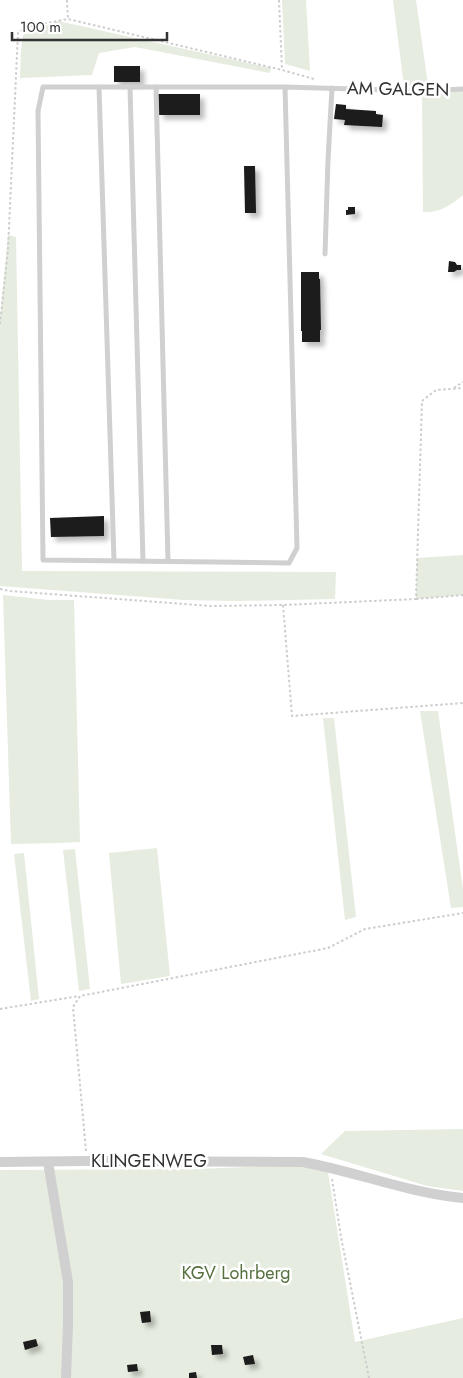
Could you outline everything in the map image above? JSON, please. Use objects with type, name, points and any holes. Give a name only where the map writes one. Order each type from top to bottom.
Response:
[{"type":"street","name":"KLINGENWEG","points":[[0,1162],[303,1162],[331,1167],[426,1193],[463,1198]]},
{"type":"street","points":[[48,1162],[68,1282],[66,1378]]},
{"type":"lane","name":"AM GALGEN","points":[[114,560],[43,560],[38,111],[43,88],[99,86],[285,87],[422,91],[463,89]]},
{"type":"lane","points":[[99,86],[114,560],[289,563],[297,548],[285,87]]},
{"type":"lane","points":[[130,87],[143,561]]},
{"type":"lane","points":[[156,87],[168,561]]},
{"type":"lane","points":[[325,254],[332,88]]},
{"type":"path","points":[[67,0],[68,19]]},
{"type":"path","points":[[279,0],[282,70]]},
{"type":"path","points":[[0,324],[8,249],[18,33],[26,27],[68,19],[282,70],[321,81],[332,88]]},
{"type":"path","points":[[454,388],[463,382]]},
{"type":"path","points":[[416,599],[422,402],[436,390],[463,388]]},
{"type":"path","points":[[0,589],[211,606],[283,605],[463,595]]},
{"type":"path","points":[[283,605],[292,716],[463,703]]},
{"type":"path","points":[[0,1009],[80,996],[328,948],[366,929],[463,913]]},
{"type":"path","points":[[80,996],[73,1007],[86,1161]]},
{"type":"path","points":[[331,1167],[341,1237],[369,1378]]},
{"type":"green space","points":[[282,0],[306,0],[310,71],[285,64]]},
{"type":"green space","points":[[393,0],[416,0],[428,85],[404,86]]},
{"type":"green space","points":[[58,21],[271,68],[270,73],[135,47],[99,53],[92,75],[20,78],[23,35]]},
{"type":"green space","points":[[463,89],[463,195],[445,208],[423,212],[422,91]]},
{"type":"green space","points":[[8,235],[16,237],[22,571],[336,572],[335,599],[184,600],[0,586],[0,319]]},
{"type":"green space","points":[[463,555],[463,595],[416,599],[417,558]]},
{"type":"green space","points":[[3,595],[49,600],[74,600],[80,842],[11,844]]},
{"type":"green space","points":[[420,711],[438,711],[463,890],[463,907],[451,908]]},
{"type":"green space","points":[[323,718],[334,718],[356,917],[345,920]]},
{"type":"green space","points":[[157,848],[170,976],[121,984],[109,853]]},
{"type":"green space","points":[[75,849],[90,989],[79,991],[63,850]]},
{"type":"green space","points":[[24,853],[39,999],[31,1001],[14,854]]},
{"type":"green space","points":[[463,1129],[463,1191],[427,1186],[321,1154],[345,1131]]},
{"type":"green space","name":"KGV Lohrberg","points":[[301,1165],[328,1172],[355,1342],[463,1318],[463,1378],[0,1378],[0,1170],[195,1169]]},
{"type":"building","points":[[114,66],[140,66],[140,82],[114,82]]},
{"type":"building","points":[[158,94],[200,94],[200,115],[159,115]]},
{"type":"building","points":[[336,104],[346,105],[346,109],[376,111],[376,114],[383,115],[382,127],[344,125],[345,120],[334,119]]},
{"type":"building","points":[[244,166],[255,166],[256,213],[245,213]]},
{"type":"building","points":[[348,207],[355,207],[355,214],[346,215]]},
{"type":"building","points":[[449,261],[461,265],[461,270],[448,272]]},
{"type":"building","points":[[301,272],[319,272],[320,342],[302,342]]},
{"type":"building","points":[[104,516],[104,536],[51,537],[50,518]]},
{"type":"building","points":[[150,1311],[151,1322],[142,1323],[140,1312]]},
{"type":"building","points":[[36,1339],[38,1346],[25,1350],[23,1342]]},
{"type":"building","points":[[211,1345],[222,1345],[223,1354],[212,1355]]},
{"type":"building","points":[[253,1355],[255,1364],[245,1365],[243,1357]]},
{"type":"building","points":[[137,1364],[138,1371],[128,1372],[127,1365]]},
{"type":"building","points":[[196,1372],[197,1378],[189,1378],[189,1373]]}]
